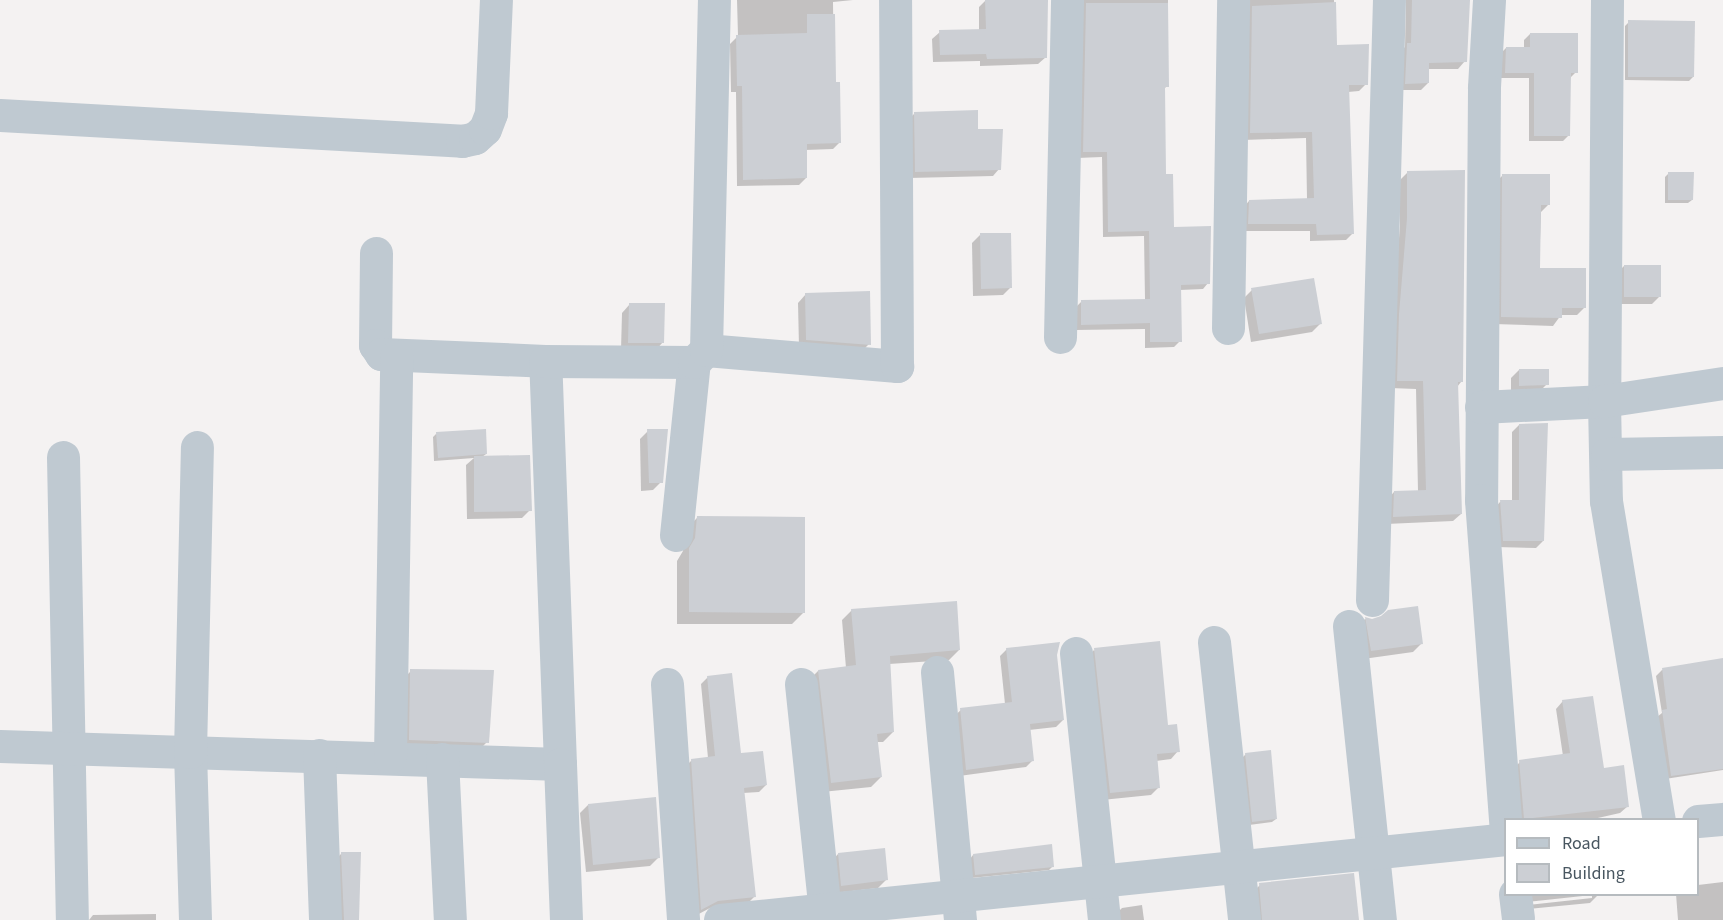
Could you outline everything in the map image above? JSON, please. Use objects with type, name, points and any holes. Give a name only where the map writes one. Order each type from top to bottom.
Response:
[{"type":"street","points":[[0,114],[462,141],[475,138],[485,129],[491,113],[496,0]]},
{"type":"street","points":[[676,535],[700,356],[714,0]]},
{"type":"street","points":[[376,253],[375,345],[381,354],[545,361],[700,356],[897,366],[895,0]]},
{"type":"street","points":[[1060,337],[1067,0]]},
{"type":"street","points":[[1228,328],[1233,0]]},
{"type":"street","points":[[1372,600],[1389,0]]},
{"type":"street","points":[[1490,0],[1484,88],[1481,500],[1505,818]]},
{"type":"street","points":[[1607,0],[1604,401],[1607,454],[1606,501],[1659,818]]},
{"type":"street","points":[[390,758],[396,356]]},
{"type":"street","points":[[545,361],[566,920]]},
{"type":"street","points":[[1481,407],[1604,401],[1723,384]]},
{"type":"street","points":[[195,920],[190,752],[196,447]]},
{"type":"street","points":[[1607,454],[1723,452]]},
{"type":"street","points":[[63,457],[72,920]]},
{"type":"street","points":[[1349,626],[1380,920]]},
{"type":"street","points":[[1214,642],[1244,920]]},
{"type":"street","points":[[1076,653],[1104,920]]},
{"type":"street","points":[[938,672],[959,908]]},
{"type":"street","points":[[667,684],[683,920]]},
{"type":"street","points":[[801,684],[825,915]]},
{"type":"street","points":[[0,746],[560,764]]},
{"type":"street","points":[[319,755],[325,920]]},
{"type":"street","points":[[442,759],[450,920]]},
{"type":"street","points":[[1699,821],[1723,819]]},
{"type":"street","points":[[720,920],[959,908],[1100,882],[1373,854],[1504,837]]},
{"type":"building","points":[[985,0],[1048,0],[1047,58],[987,59],[986,54],[940,55],[939,30],[986,29]]},
{"type":"building","points":[[1412,0],[1470,0],[1467,62],[1429,63],[1429,83],[1405,84],[1407,43],[1411,43]]},
{"type":"building","points":[[1336,2],[1337,45],[1369,44],[1368,85],[1349,85],[1354,234],[1317,235],[1316,224],[1248,224],[1249,200],[1314,198],[1312,132],[1250,133],[1252,6]]},
{"type":"building","points":[[1086,3],[1168,3],[1169,87],[1165,87],[1166,174],[1173,174],[1174,227],[1211,226],[1210,284],[1181,285],[1182,342],[1150,342],[1150,323],[1081,325],[1081,300],[1150,299],[1149,231],[1108,232],[1107,152],[1083,152]]},
{"type":"building","points":[[807,14],[835,14],[836,82],[840,82],[841,143],[807,144],[807,178],[743,180],[742,86],[737,86],[736,35],[807,33]]},
{"type":"building","points":[[1628,20],[1695,21],[1694,77],[1628,77]]},
{"type":"building","points":[[1530,33],[1578,33],[1578,73],[1571,73],[1570,136],[1534,136],[1534,73],[1505,73],[1506,47],[1530,47]]},
{"type":"building","points":[[978,110],[978,129],[1003,129],[1001,170],[915,172],[914,112]]},
{"type":"building","points":[[1465,170],[1463,382],[1458,382],[1462,514],[1393,517],[1394,491],[1426,490],[1423,381],[1397,381],[1399,314],[1407,218],[1407,171]]},
{"type":"building","points":[[1668,172],[1694,172],[1693,200],[1668,200]]},
{"type":"building","points":[[1502,174],[1550,174],[1550,205],[1541,205],[1540,268],[1586,268],[1586,308],[1562,308],[1562,318],[1501,317]]},
{"type":"building","points":[[980,233],[1011,233],[1012,288],[981,289]]},
{"type":"building","points":[[1624,265],[1661,265],[1661,297],[1624,297]]},
{"type":"building","points":[[1314,278],[1322,324],[1259,334],[1251,288]]},
{"type":"building","points":[[870,291],[871,345],[806,340],[805,293]]},
{"type":"building","points":[[629,303],[665,303],[664,343],[628,343]]},
{"type":"building","points":[[1519,369],[1549,369],[1549,385],[1519,386]]},
{"type":"building","points":[[1548,423],[1544,541],[1503,541],[1500,500],[1519,500],[1519,424]]},
{"type":"building","points":[[486,429],[487,454],[438,458],[436,432]]},
{"type":"building","points":[[647,429],[668,429],[663,483],[649,483]]},
{"type":"building","points":[[530,455],[532,511],[474,512],[474,456]]},
{"type":"building","points":[[697,516],[805,517],[805,613],[689,612],[689,548],[695,538]]},
{"type":"building","points":[[957,601],[960,650],[890,656],[894,732],[877,734],[882,777],[831,783],[818,670],[856,665],[851,609]]},
{"type":"building","points":[[1418,606],[1423,644],[1371,651],[1365,617],[1372,619],[1388,610]]},
{"type":"building","points":[[1160,641],[1168,725],[1177,724],[1180,752],[1157,754],[1160,788],[1110,793],[1094,648]]},
{"type":"building","points":[[1060,642],[1057,655],[1064,720],[1030,724],[1034,761],[966,770],[960,708],[1012,702],[1006,648]]},
{"type":"building","points":[[1723,658],[1723,769],[1671,776],[1662,710],[1667,709],[1662,668]]},
{"type":"building","points":[[410,669],[494,670],[489,743],[409,740]]},
{"type":"building","points":[[732,673],[741,753],[763,751],[767,785],[744,788],[756,897],[718,901],[701,910],[691,759],[715,756],[707,676]]},
{"type":"building","points":[[1593,696],[1604,768],[1624,765],[1629,807],[1524,818],[1519,760],[1570,753],[1562,700]]},
{"type":"building","points":[[1271,750],[1277,819],[1252,822],[1245,753]]},
{"type":"building","points":[[656,797],[660,858],[593,865],[588,804]]},
{"type":"building","points":[[1052,844],[1054,867],[975,875],[973,854]]},
{"type":"building","points":[[885,848],[888,880],[841,886],[838,853]]},
{"type":"building","points":[[341,852],[361,852],[359,920],[344,920]]},
{"type":"building","points":[[1354,873],[1359,920],[1262,920],[1259,883]]}]
